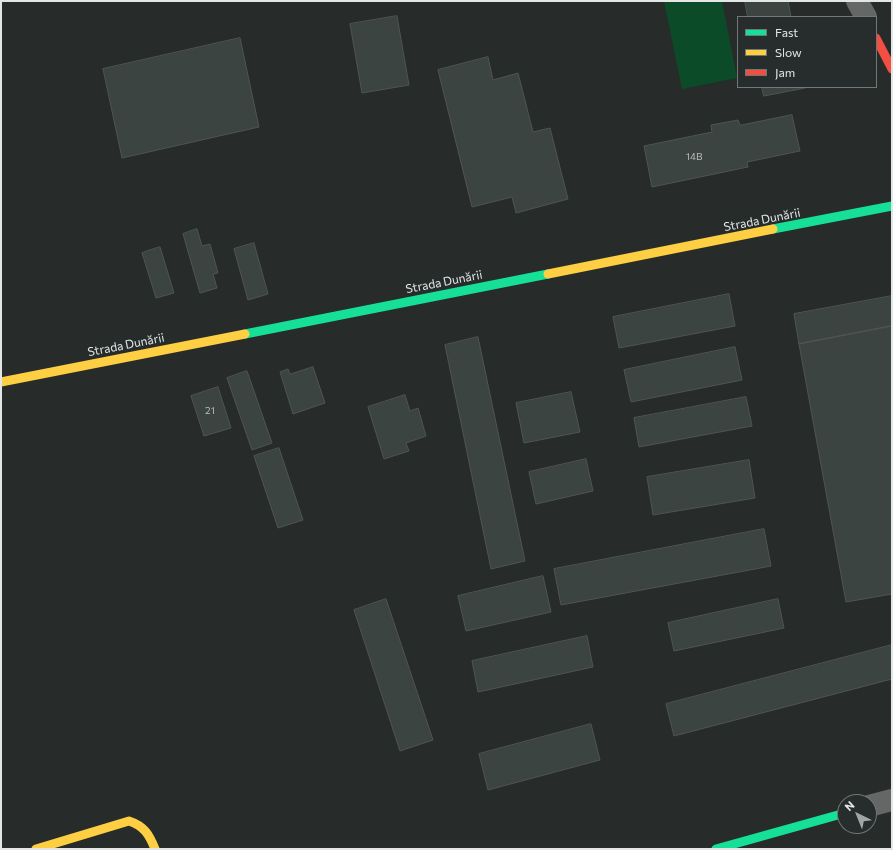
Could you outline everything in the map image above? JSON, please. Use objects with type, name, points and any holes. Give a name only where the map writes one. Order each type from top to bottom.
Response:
[{"type":"main road","points":[[877,40],[892,69]]},
{"type":"main road","name":"Strada Dunării","points":[[1,382],[892,206]]},
{"type":"main road","points":[[716,849],[837,815]]},
{"type":"main road","points":[[36,849],[129,821],[141,824],[150,834],[155,849]]},
{"type":"street","points":[[857,1],[865,16]]},
{"type":"street","points":[[877,804],[892,800]]},
{"type":"green space","points":[[664,1],[722,1],[737,78],[682,89]]},
{"type":"building","points":[[745,1],[788,1],[791,16],[748,16]]},
{"type":"building","points":[[397,16],[409,85],[362,93],[350,24]]},
{"type":"building","points":[[240,38],[259,127],[122,158],[103,69]]},
{"type":"building","points":[[488,57],[493,80],[518,73],[533,132],[550,128],[568,199],[516,213],[512,197],[472,207],[438,70]]},
{"type":"building","points":[[762,88],[805,88],[764,96]]},
{"type":"building","points":[[792,115],[800,151],[747,162],[748,167],[652,187],[644,146],[712,132],[711,125],[738,120],[740,125]]},
{"type":"building","points":[[197,229],[202,246],[210,244],[218,273],[213,274],[217,288],[200,293],[183,234]]},
{"type":"building","points":[[254,243],[268,294],[248,300],[234,249]]},
{"type":"building","points":[[160,247],[174,293],[156,298],[142,253]]},
{"type":"building","points":[[729,294],[735,326],[619,348],[613,317]]},
{"type":"building","points":[[892,296],[892,326],[799,344],[794,314]]},
{"type":"building","points":[[892,326],[892,594],[846,602],[799,344]]},
{"type":"building","points":[[478,337],[525,561],[491,569],[445,345]]},
{"type":"building","points":[[735,347],[742,380],[631,402],[624,370]]},
{"type":"building","points":[[313,367],[325,403],[293,414],[280,372],[288,369],[290,374]]},
{"type":"building","points":[[247,371],[272,443],[252,450],[227,378]]},
{"type":"building","points":[[218,387],[231,428],[204,436],[191,396]]},
{"type":"building","points":[[571,392],[580,432],[524,443],[516,403]]},
{"type":"building","points":[[405,395],[410,411],[418,408],[426,436],[406,443],[409,451],[384,459],[368,407]]},
{"type":"building","points":[[746,397],[752,426],[639,447],[634,418]]},
{"type":"building","points":[[279,448],[303,520],[278,528],[254,456]]},
{"type":"building","points":[[586,459],[593,491],[536,504],[529,472]]},
{"type":"building","points":[[749,460],[755,498],[653,515],[647,477]]},
{"type":"building","points":[[764,529],[771,566],[561,605],[554,569]]},
{"type":"building","points":[[543,576],[551,612],[466,631],[458,596]]},
{"type":"building","points":[[386,599],[433,740],[400,751],[354,610]]},
{"type":"building","points":[[778,599],[784,628],[674,651],[668,623]]},
{"type":"building","points":[[587,636],[593,667],[478,692],[472,661]]},
{"type":"building","points":[[892,645],[892,679],[674,736],[666,704]]},
{"type":"building","points":[[591,724],[600,760],[488,790],[479,754]]},
{"type":"traffic: fast","points":[[773,229],[892,206]]},
{"type":"traffic: fast","points":[[245,334],[548,274]]},
{"type":"traffic: fast","points":[[716,849],[837,815]]},
{"type":"traffic: slow","points":[[548,274],[773,229]]},
{"type":"traffic: slow","points":[[1,382],[245,334]]},
{"type":"traffic: slow","points":[[36,849],[129,821],[139,825],[145,831],[151,839],[155,849]]},
{"type":"traffic: jam","points":[[877,40],[892,69]]}]
